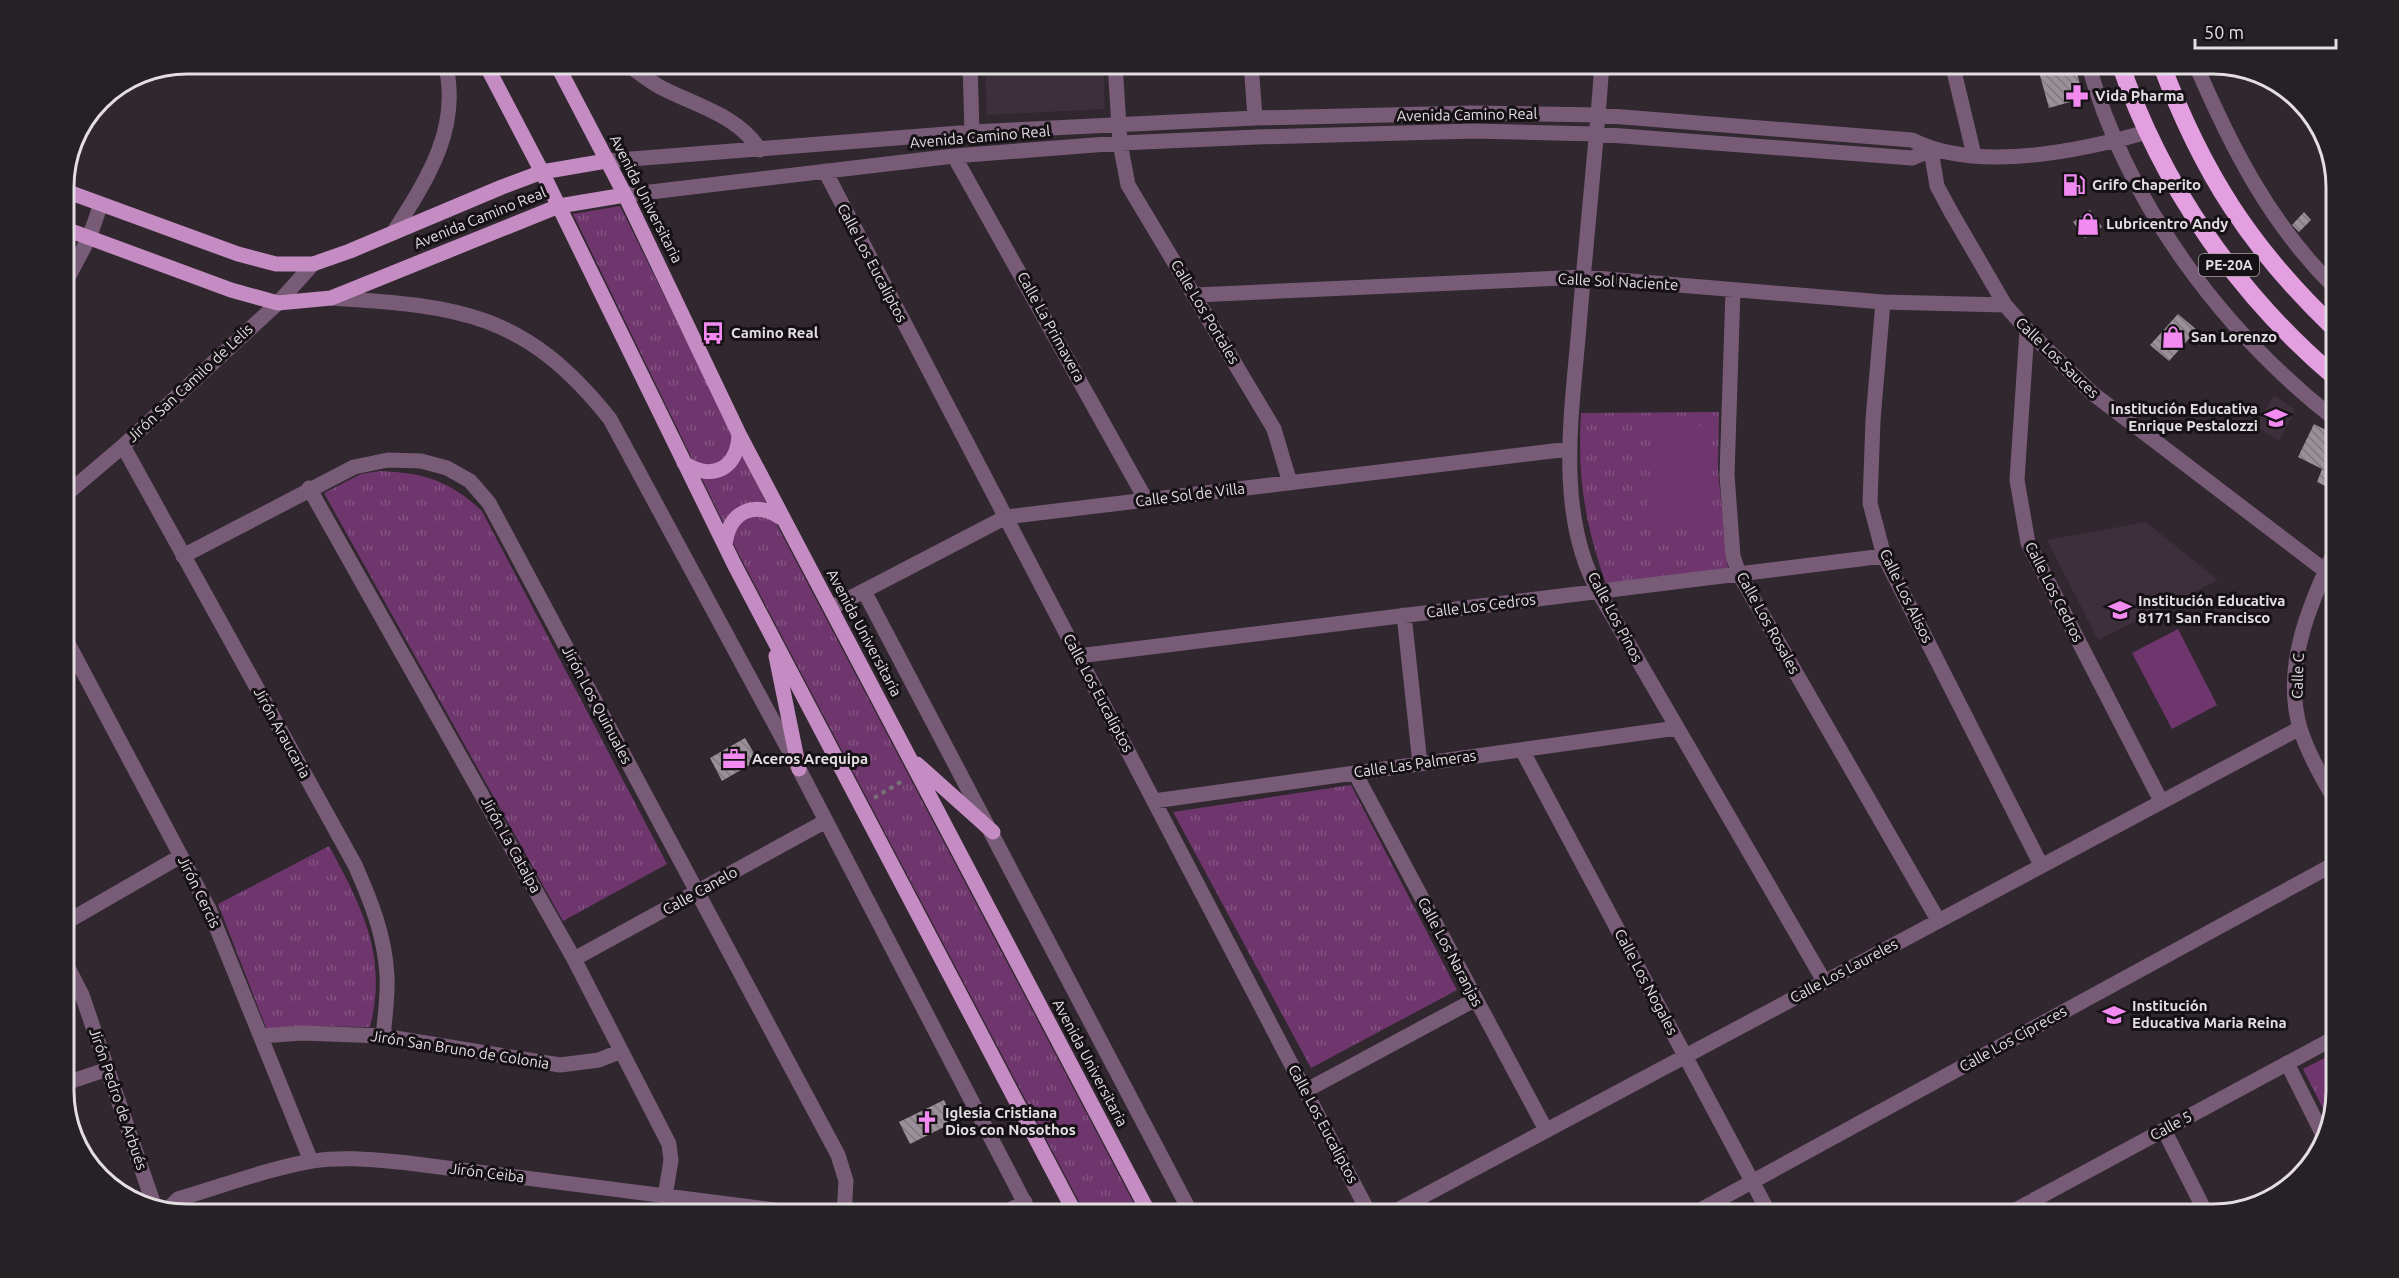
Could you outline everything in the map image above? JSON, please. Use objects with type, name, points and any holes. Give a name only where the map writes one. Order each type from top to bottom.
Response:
[{"type":"highway","name":"PE-20A","points":[[2124,74],[2147,132],[2174,183],[2223,258],[2286,333],[2325,368]]},
{"type":"highway","name":"PE-20A","points":[[2165,74],[2195,147],[2231,211],[2278,270],[2325,319]]},
{"type":"main road","points":[[491,74],[542,172],[725,545],[1070,1204]]},
{"type":"main road","name":"Avenida Universitaria","points":[[562,74],[625,195],[739,434],[1144,1204]]},
{"type":"main road","name":"Avenida Camino Real","points":[[74,194],[238,254],[276,264],[313,264],[542,172],[606,161]]},
{"type":"main road","name":"Avenida Camino Real","points":[[74,232],[231,290],[278,303],[331,298],[558,206],[625,195]]},
{"type":"main road","points":[[684,463],[696,471],[709,472],[722,469],[733,460],[739,447],[739,434]]},
{"type":"main road","points":[[725,545],[727,531],[734,519],[745,511],[759,508],[772,511],[783,519]]},
{"type":"main road","points":[[773,638],[799,769]]},
{"type":"main road","points":[[908,756],[993,832]]},
{"type":"street","points":[[393,233],[430,176],[444,142],[450,106],[446,74]]},
{"type":"street","points":[[642,74],[662,88],[734,122],[750,134],[760,150],[762,178]]},
{"type":"street","points":[[970,74],[972,132]]},
{"type":"street","name":"Calle Los Portales","points":[[1116,74],[1120,143],[1128,185],[1196,295],[1274,429],[1290,483]]},
{"type":"street","points":[[1252,74],[1255,118]]},
{"type":"street","name":"Calle Los Pinos","points":[[1601,74],[1569,449],[1575,519],[1581,548],[1598,591],[1824,981]]},
{"type":"street","points":[[1955,74],[1974,155]]},
{"type":"street","points":[[2092,74],[2114,141],[2149,208],[2187,265],[2234,322],[2287,380],[2325,411]]},
{"type":"street","points":[[2200,74],[2227,136],[2269,209],[2325,278]]},
{"type":"street","name":"Avenida Camino Real","points":[[606,161],[972,132],[1255,118],[1472,112],[1598,115],[1912,140],[1931,150],[1974,155],[2011,156],[2073,152],[2147,132]]},
{"type":"street","name":"Avenida Camino Real","points":[[625,195],[954,156],[1120,143],[1474,131],[1596,134],[1912,158],[1931,150]]},
{"type":"street","name":"Calle Los Sauces","points":[[1931,150],[1937,186],[2005,305],[2026,330],[2092,393],[2325,572]]},
{"type":"street","name":"Calle La Primavera","points":[[954,156],[1146,500]]},
{"type":"street","name":"Calle Los Eucaliptos","points":[[825,171],[1364,1204]]},
{"type":"street","points":[[74,266],[89,238],[101,204]]},
{"type":"street","name":"Jirón San Camilo de Lelis","points":[[74,488],[123,446],[278,303],[313,264]]},
{"type":"street","name":"Calle Sol Naciente","points":[[1196,295],[1583,277],[1882,302],[2005,305]]},
{"type":"street","name":"Calle Los Rosales","points":[[1733,290],[1727,475],[1733,556],[1739,574],[1938,920]]},
{"type":"street","points":[[331,298],[416,303],[457,310],[499,325],[552,357],[584,386],[610,419],[799,769],[1025,1204]]},
{"type":"street","name":"Calle Los Alisos","points":[[1882,302],[1873,420],[1870,503],[1884,556],[2042,865]]},
{"type":"street","name":"Calle Los Cedros","points":[[2026,330],[2017,480],[2028,543],[2161,801]]},
{"type":"street","name":"Jirón Araucaria","points":[[123,446],[355,865],[373,907],[382,940],[387,977],[383,1036]]},
{"type":"street","name":"Calle Sol de Villa","points":[[831,608],[1005,517],[1569,449]]},
{"type":"street","name":"Jirón Los Quinuales","points":[[183,555],[309,488],[354,467],[388,460],[421,461],[447,468],[470,481],[489,503],[838,1155],[846,1180],[845,1204]]},
{"type":"street","name":"Jirón La Catalpa","points":[[309,488],[574,959],[669,1144],[671,1160],[664,1204]]},
{"type":"street","name":"Calle Los Cedros","points":[[1078,656],[1884,556]]},
{"type":"street","name":"Calle C","points":[[2325,583],[2306,616],[2297,656],[2296,705],[2300,728],[2326,781]]},
{"type":"street","name":"Avenida Universitaria","points":[[864,591],[993,832],[1186,1204]]},
{"type":"street","points":[[1404,615],[1420,764]]},
{"type":"street","name":"Jirón Cercis","points":[[74,655],[209,909],[311,1161]]},
{"type":"street","name":"Calle Las Palmeras","points":[[1154,801],[1677,728]]},
{"type":"street","name":"Calle Los Laureles","points":[[1408,1204],[2300,728]]},
{"type":"street","name":"Calle Los Nogales","points":[[1522,750],[1764,1204]]},
{"type":"street","name":"Calle Los Naranjas","points":[[1355,773],[1546,1130]]},
{"type":"street","name":"Calle Canelo","points":[[574,959],[826,821]]},
{"type":"street","points":[[74,918],[181,856]]},
{"type":"street","name":"Calle Los Cipreces","points":[[1711,1204],[2326,869]]},
{"type":"street","name":"Jirón Pedro de Arbués","points":[[74,979],[82,995],[152,1198]]},
{"type":"street","points":[[1305,1091],[1476,999]]},
{"type":"street","name":"Jirón San Bruno de Colonia","points":[[261,1036],[302,1033],[383,1036],[560,1065],[599,1060],[621,1051]]},
{"type":"street","name":"Calle 5","points":[[2026,1204],[2326,1042]]},
{"type":"street","points":[[2287,1063],[2319,1127]]},
{"type":"street","points":[[74,1081],[108,1070]]},
{"type":"street","points":[[2164,1130],[2201,1204]]},
{"type":"street","name":"Jirón Ceiba","points":[[174,1203],[178,1199],[311,1161],[380,1160],[732,1204]]},
{"type":"street","points":[[2035,1199],[2038,1204]]},
{"type":"path","points":[[861,806],[917,772]]},
{"type":"shaded area","points":[[985,74],[1103,74],[1105,109],[987,115]]},
{"type":"shaded area","name":"Institución Educativa Enrique Pestalozzi","points":[[2274,395],[2295,410],[2279,441],[2256,426]]},
{"type":"shaded area","name":"Institución Educativa 8171 San Francisco","points":[[2146,522],[2218,580],[2098,640],[2047,540]]},
{"type":"green space","points":[[620,206],[779,529],[1134,1204],[1080,1204],[737,551],[573,214]]},
{"type":"green space","points":[[1719,412],[1718,470],[1728,569],[1606,584],[1584,500],[1580,458],[1581,413]]},
{"type":"green space","points":[[1653,423],[1712,427],[1706,528],[1647,524]]},
{"type":"green space","points":[[380,471],[423,476],[435,480],[458,492],[482,511],[667,864],[563,921],[324,493],[361,474]]},
{"type":"green space","points":[[2178,629],[2217,705],[2172,729],[2132,653]]},
{"type":"green space","points":[[1351,785],[1457,990],[1311,1068],[1173,812]]},
{"type":"green space","points":[[329,846],[361,911],[374,955],[375,1001],[370,1027],[301,1026],[267,1030],[218,904]]},
{"type":"green space","points":[[2326,1057],[2324,1110],[2303,1069]]},
{"type":"building","points":[[2040,74],[2077,74],[2084,98],[2049,108]]},
{"type":"building","name":"Lubricentro Andy","points":[[2090,210],[2102,227],[2085,238],[2073,222]]},
{"type":"building","points":[[2304,212],[2311,220],[2299,232],[2292,225]]},
{"type":"building","name":"San Lorenzo","points":[[2178,314],[2197,330],[2169,361],[2150,345]]},
{"type":"building","points":[[2314,424],[2325,430],[2325,486],[2317,482],[2322,469],[2298,457]]},
{"type":"building","name":"Aceros Arequipa","points":[[745,738],[758,760],[722,781],[710,758]]},
{"type":"building","name":"Iglesia Cristiana Dios con Nosothos","points":[[944,1100],[954,1122],[910,1144],[899,1122]]},
{"type":"place","name":"Vida Pharma","points":[[2077,96]]},
{"type":"place","name":"Grifo Chaperito","points":[[2074,185]]},
{"type":"place","name":"Lubricentro Andy","points":[[2088,224]]},
{"type":"place","name":"Camino Real","points":[[713,333]]},
{"type":"place","name":"San Lorenzo","points":[[2173,337]]},
{"type":"place","name":"Institución Educativa Enrique Pestalozzi","points":[[2276,418]]},
{"type":"place","name":"Institución Educativa 8171 San Francisco","points":[[2120,610]]},
{"type":"place","name":"Aceros Arequipa","points":[[734,759]]},
{"type":"place","name":"Institución Educativa Maria Reina","points":[[2114,1015]]},
{"type":"place","name":"Iglesia Cristiana Dios con Nosothos","points":[[927,1122]]}]
